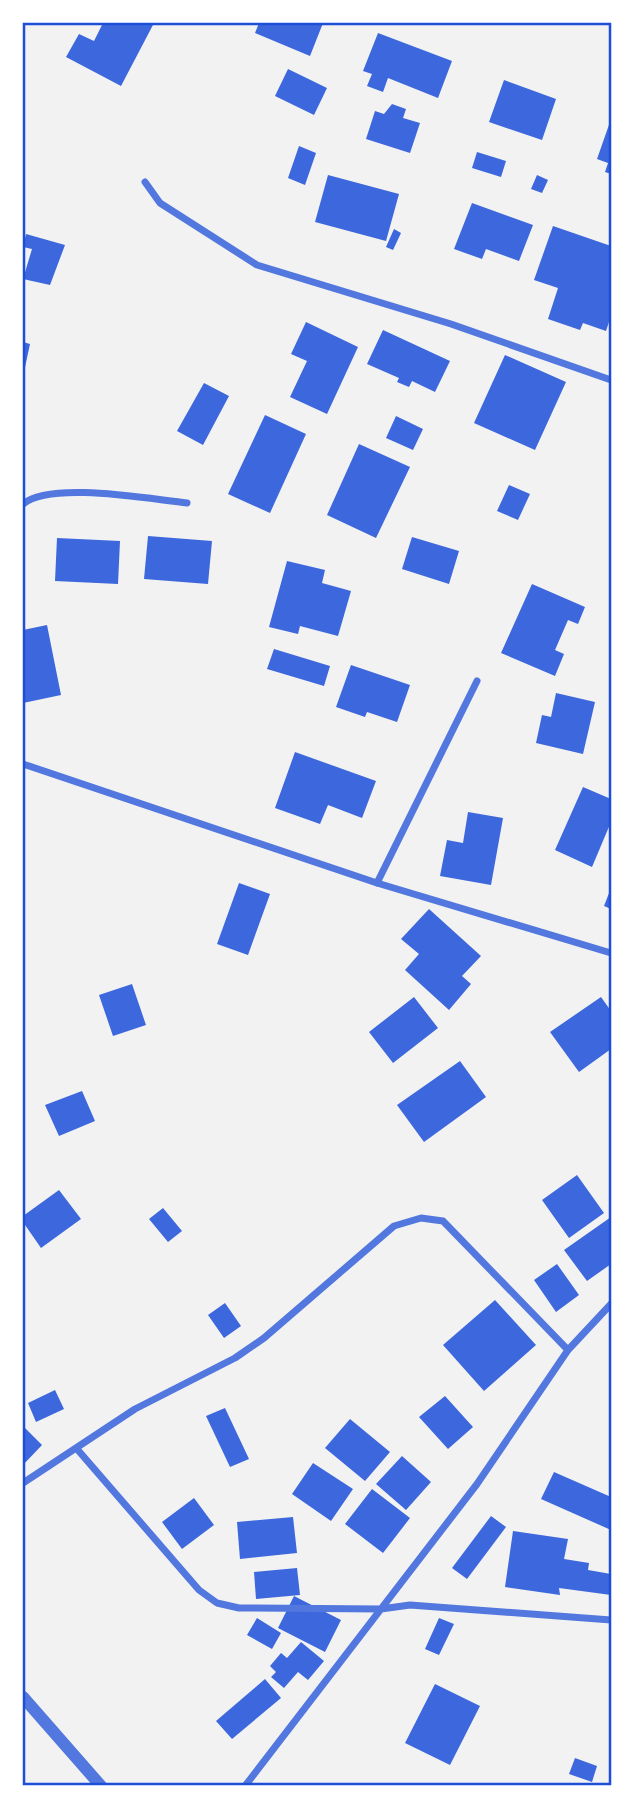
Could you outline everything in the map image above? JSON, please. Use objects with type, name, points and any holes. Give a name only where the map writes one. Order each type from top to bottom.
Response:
[{"type":"street","points":[[145,182],[160,203],[257,265],[451,324],[611,380]]},
{"type":"street","points":[[23,504],[31,497],[55,491],[187,503]]},
{"type":"street","points":[[377,883],[477,681]]},
{"type":"street","points":[[23,764],[377,883],[611,953]]},
{"type":"street","points":[[23,1483],[135,1409],[235,1358],[264,1338],[394,1226],[421,1218],[443,1221],[568,1350]]},
{"type":"street","points":[[245,1786],[477,1484],[568,1350],[611,1304]]},
{"type":"street","points":[[77,1449],[200,1590],[217,1603],[239,1608],[381,1609],[432,1606],[611,1620]]},
{"type":"street","points":[[23,1698],[101,1786]]},
{"type":"building","points":[[103,23],[154,23],[121,86],[66,57],[79,34],[94,41]]},
{"type":"building","points":[[259,23],[323,23],[310,56],[255,33]]},
{"type":"building","points":[[378,33],[452,61],[438,98],[388,78],[383,92],[367,86],[372,74],[363,71]]},
{"type":"building","points":[[288,69],[327,88],[314,115],[275,96]]},
{"type":"building","points":[[504,80],[556,99],[542,140],[489,122]]},
{"type":"building","points":[[392,104],[406,109],[403,118],[420,123],[410,153],[366,139],[375,111],[384,114]]},
{"type":"building","points":[[611,119],[611,174],[605,172],[608,163],[597,159]]},
{"type":"building","points":[[299,146],[316,153],[305,185],[288,178]]},
{"type":"building","points":[[477,152],[506,161],[501,177],[472,168]]},
{"type":"building","points":[[328,175],[399,194],[386,241],[315,222]]},
{"type":"building","points":[[537,175],[548,180],[542,193],[531,189]]},
{"type":"building","points":[[472,203],[533,225],[519,261],[486,249],[482,259],[454,249]]},
{"type":"building","points":[[553,226],[611,246],[611,316],[606,331],[583,323],[580,330],[548,319],[558,288],[534,280]]},
{"type":"building","points":[[394,229],[401,233],[393,250],[386,247]]},
{"type":"building","points":[[26,234],[65,245],[50,285],[23,279],[32,249],[23,247]]},
{"type":"building","points":[[306,322],[358,347],[327,414],[290,397],[307,361],[291,354]]},
{"type":"building","points":[[383,330],[450,361],[435,392],[412,381],[409,387],[397,382],[399,378],[367,364]]},
{"type":"building","points":[[23,342],[30,344],[24,372],[23,372]]},
{"type":"building","points":[[505,355],[566,382],[535,450],[474,423]]},
{"type":"building","points":[[204,383],[229,396],[203,445],[177,431]]},
{"type":"building","points":[[265,415],[306,434],[270,513],[228,494]]},
{"type":"building","points":[[396,416],[423,429],[413,450],[386,438]]},
{"type":"building","points":[[359,444],[410,467],[376,538],[327,515]]},
{"type":"building","points":[[509,485],[530,494],[518,520],[497,511]]},
{"type":"building","points":[[148,536],[212,541],[208,584],[144,579]]},
{"type":"building","points":[[412,537],[459,551],[449,584],[402,569]]},
{"type":"building","points":[[57,538],[120,541],[118,584],[55,581]]},
{"type":"building","points":[[287,561],[325,570],[322,583],[351,591],[338,636],[300,626],[298,634],[269,627]]},
{"type":"building","points":[[532,584],[585,607],[578,624],[568,620],[555,650],[564,654],[555,676],[501,653]]},
{"type":"building","points":[[47,625],[61,695],[23,703],[23,630]]},
{"type":"building","points":[[274,649],[330,666],[324,686],[267,669]]},
{"type":"building","points":[[351,665],[410,685],[397,722],[367,712],[365,717],[336,707]]},
{"type":"building","points":[[556,693],[595,702],[583,754],[536,743],[542,715],[551,717]]},
{"type":"building","points":[[295,752],[376,781],[362,818],[328,805],[320,824],[275,808]]},
{"type":"building","points":[[583,787],[611,799],[611,822],[592,867],[555,850]]},
{"type":"building","points":[[468,812],[503,818],[491,885],[440,876],[447,840],[463,843]]},
{"type":"building","points":[[239,883],[270,894],[248,955],[217,944]]},
{"type":"building","points":[[611,888],[611,909],[604,906]]},
{"type":"building","points":[[429,909],[481,956],[462,976],[471,984],[449,1010],[405,970],[419,954],[401,939]]},
{"type":"building","points":[[132,984],[146,1025],[113,1036],[99,995]]},
{"type":"building","points":[[414,997],[438,1028],[393,1063],[369,1032]]},
{"type":"building","points":[[601,997],[611,1011],[611,1049],[579,1072],[550,1032]]},
{"type":"building","points":[[460,1061],[486,1097],[424,1142],[397,1105]]},
{"type":"building","points":[[82,1091],[95,1121],[59,1136],[45,1105]]},
{"type":"building","points":[[577,1175],[604,1213],[569,1238],[542,1200]]},
{"type":"building","points":[[59,1190],[81,1219],[41,1248],[23,1222],[23,1216]]},
{"type":"building","points":[[163,1208],[182,1231],[168,1242],[149,1219]]},
{"type":"building","points":[[611,1217],[611,1264],[587,1281],[564,1250]]},
{"type":"building","points":[[557,1264],[579,1295],[556,1312],[534,1280]]},
{"type":"building","points":[[495,1300],[536,1345],[484,1391],[443,1345]]},
{"type":"building","points":[[225,1303],[241,1326],[224,1338],[208,1315]]},
{"type":"building","points":[[55,1390],[64,1409],[36,1422],[28,1403]]},
{"type":"building","points":[[445,1396],[473,1427],[448,1449],[419,1417]]},
{"type":"building","points":[[225,1408],[249,1459],[230,1467],[206,1416]]},
{"type":"building","points":[[350,1419],[390,1452],[365,1481],[325,1448]]},
{"type":"building","points":[[23,1426],[42,1445],[23,1465]]},
{"type":"building","points":[[402,1456],[431,1482],[406,1510],[376,1484]]},
{"type":"building","points":[[313,1463],[353,1489],[331,1521],[292,1494]]},
{"type":"building","points":[[554,1472],[611,1497],[611,1530],[541,1499]]},
{"type":"building","points":[[372,1489],[410,1518],[383,1553],[345,1524]]},
{"type":"building","points":[[194,1498],[214,1525],[182,1549],[162,1522]]},
{"type":"building","points":[[491,1516],[506,1527],[467,1579],[452,1568]]},
{"type":"building","points":[[293,1517],[297,1553],[240,1559],[237,1522]]},
{"type":"building","points":[[513,1531],[568,1539],[564,1559],[589,1563],[588,1570],[611,1574],[611,1595],[559,1588],[560,1595],[505,1587]]},
{"type":"building","points":[[297,1568],[300,1595],[256,1599],[254,1572]]},
{"type":"building","points":[[294,1596],[341,1620],[325,1652],[278,1628]]},
{"type":"building","points":[[257,1618],[281,1633],[272,1649],[247,1635]]},
{"type":"building","points":[[439,1618],[454,1624],[439,1655],[425,1649]]},
{"type":"building","points":[[301,1642],[324,1661],[308,1680],[298,1672],[284,1688],[271,1677],[276,1672],[270,1666],[281,1653],[287,1658]]},
{"type":"building","points":[[265,1679],[281,1698],[232,1739],[216,1721]]},
{"type":"building","points":[[435,1684],[480,1706],[450,1765],[405,1743]]},
{"type":"building","points":[[575,1758],[597,1766],[592,1782],[569,1774]]}]
